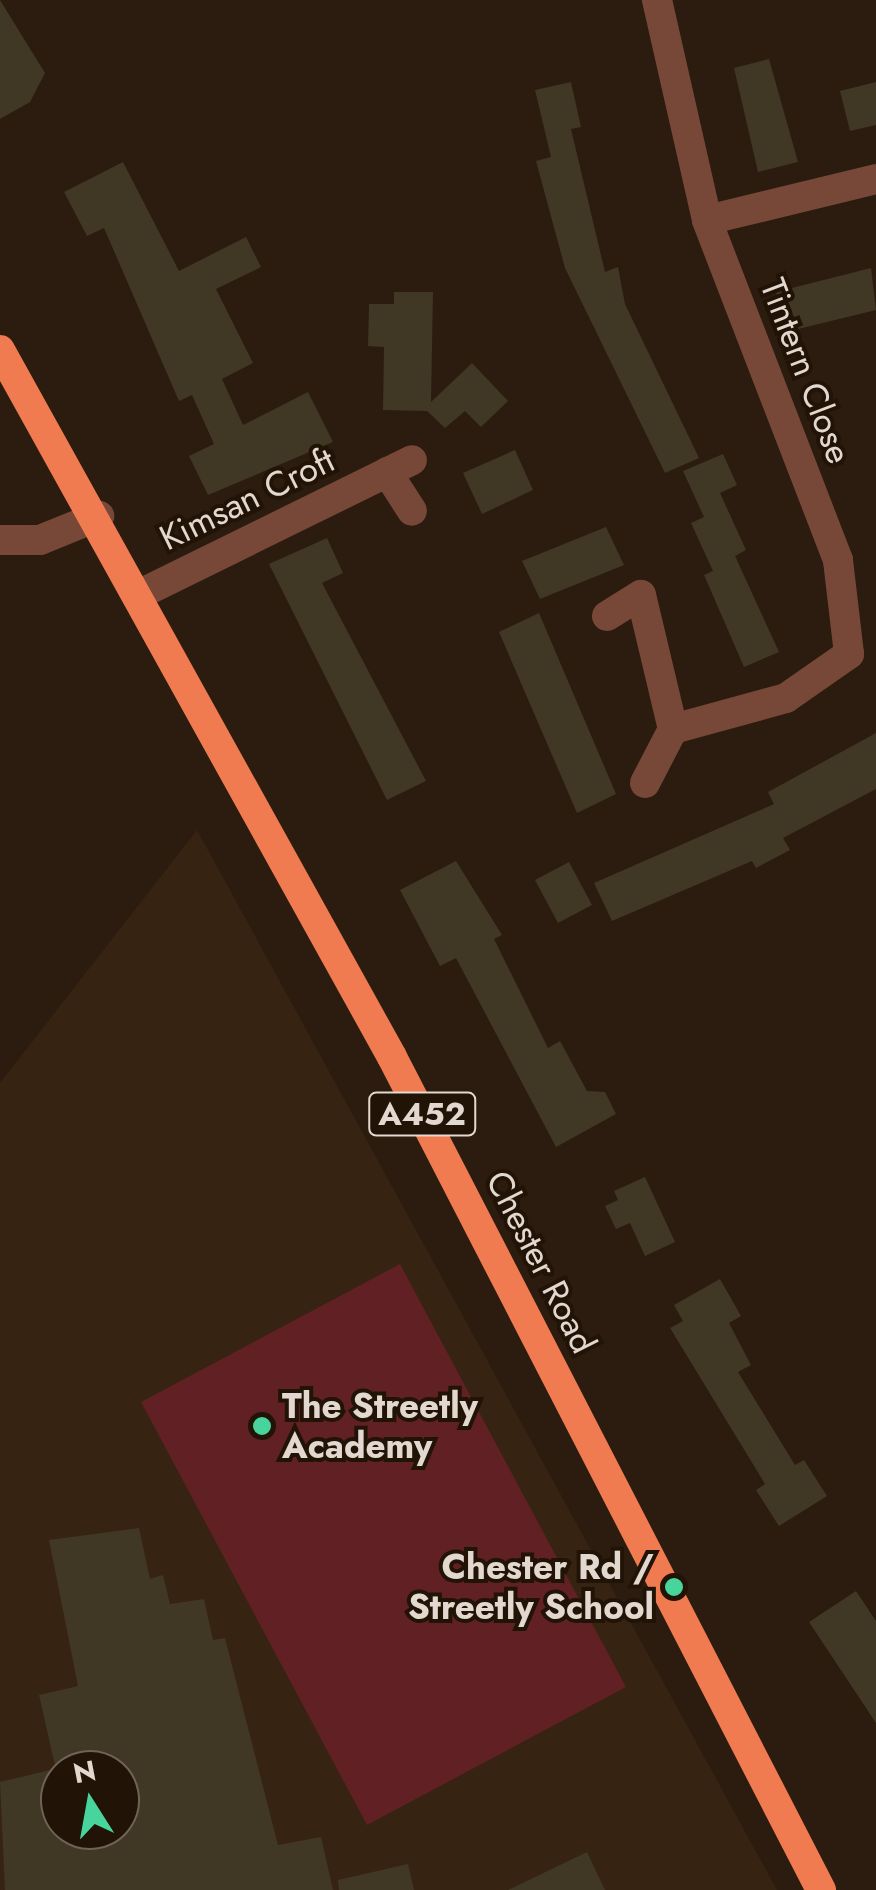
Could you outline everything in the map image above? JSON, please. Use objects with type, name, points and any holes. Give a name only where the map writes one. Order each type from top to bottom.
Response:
[{"type":"highway","name":"Chester Road","points":[[0,350],[99,516],[392,1057],[822,1890]]},
{"type":"street","points":[[658,0],[707,220],[876,179]]},
{"type":"street","name":"Tintern Close","points":[[672,729],[786,698],[848,654],[838,560],[707,220]]},
{"type":"street","name":"Kimsan Croft","points":[[140,594],[400,466],[412,511]]},
{"type":"street","points":[[0,540],[40,540],[99,516]]},
{"type":"street","points":[[607,616],[641,595],[672,729],[645,783]]},
{"type":"shaded area","name":"The Streetly Academy","points":[[197,830],[777,1890],[0,1890],[0,1083]]},
{"type":"shaded area","points":[[400,1264],[626,1687],[367,1825],[141,1402]]},
{"type":"building","points":[[0,0],[45,73],[30,102],[0,119]]},
{"type":"building","points":[[769,59],[798,162],[758,172],[734,68]]},
{"type":"building","points":[[571,82],[581,127],[571,129],[605,272],[618,267],[625,304],[699,458],[665,473],[565,268],[536,161],[551,157],[535,90]]},
{"type":"building","points":[[876,82],[876,125],[850,131],[840,91]]},
{"type":"building","points":[[123,162],[179,271],[246,237],[261,267],[216,289],[253,363],[222,379],[243,425],[308,392],[333,442],[208,495],[189,456],[214,444],[192,395],[179,401],[104,228],[87,236],[64,192]]},
{"type":"building","points":[[871,268],[876,310],[786,332],[776,292]]},
{"type":"building","points":[[394,292],[433,292],[431,402],[472,363],[508,401],[481,427],[465,411],[445,428],[427,411],[383,410],[384,347],[368,346],[369,304],[394,304]]},
{"type":"building","points":[[515,450],[533,490],[482,514],[463,473]]},
{"type":"building","points":[[723,454],[737,485],[720,493],[746,550],[735,556],[779,652],[744,667],[704,575],[713,571],[691,523],[704,517],[683,471]]},
{"type":"building","points":[[606,527],[624,565],[540,599],[522,561]]},
{"type":"building","points":[[327,538],[343,573],[322,583],[426,781],[387,800],[269,564]]},
{"type":"building","points":[[539,613],[616,794],[577,813],[499,632]]},
{"type":"building","points":[[876,733],[876,789],[783,838],[790,850],[756,868],[752,861],[612,921],[594,883],[774,804],[768,792]]},
{"type":"building","points":[[456,861],[502,935],[494,939],[548,1048],[560,1041],[587,1091],[605,1092],[616,1114],[556,1147],[456,958],[440,966],[400,890]]},
{"type":"building","points":[[569,862],[592,905],[558,923],[535,880]]},
{"type":"building","points":[[645,1177],[675,1242],[645,1256],[630,1223],[616,1229],[605,1206],[618,1200],[614,1191]]},
{"type":"building","points":[[720,1279],[741,1316],[729,1323],[751,1365],[738,1372],[795,1465],[804,1460],[827,1496],[779,1526],[756,1490],[765,1484],[670,1328],[683,1321],[674,1305]]},
{"type":"building","points":[[139,1528],[150,1579],[163,1575],[170,1604],[204,1599],[213,1640],[225,1638],[278,1845],[321,1837],[333,1890],[5,1890],[0,1782],[40,1772],[40,1850],[140,1850],[140,1750],[51,1750],[39,1695],[78,1686],[49,1540]]},
{"type":"building","points":[[856,1591],[876,1621],[876,1723],[809,1622]]},
{"type":"building","points":[[587,1852],[605,1890],[508,1890]]},
{"type":"building","points":[[408,1864],[414,1890],[339,1890],[338,1880]]},
{"type":"place","name":"The Streetly Academy","points":[[262,1426]]},
{"type":"place","name":"Chester Rd / Streetly School","points":[[674,1587]]}]
